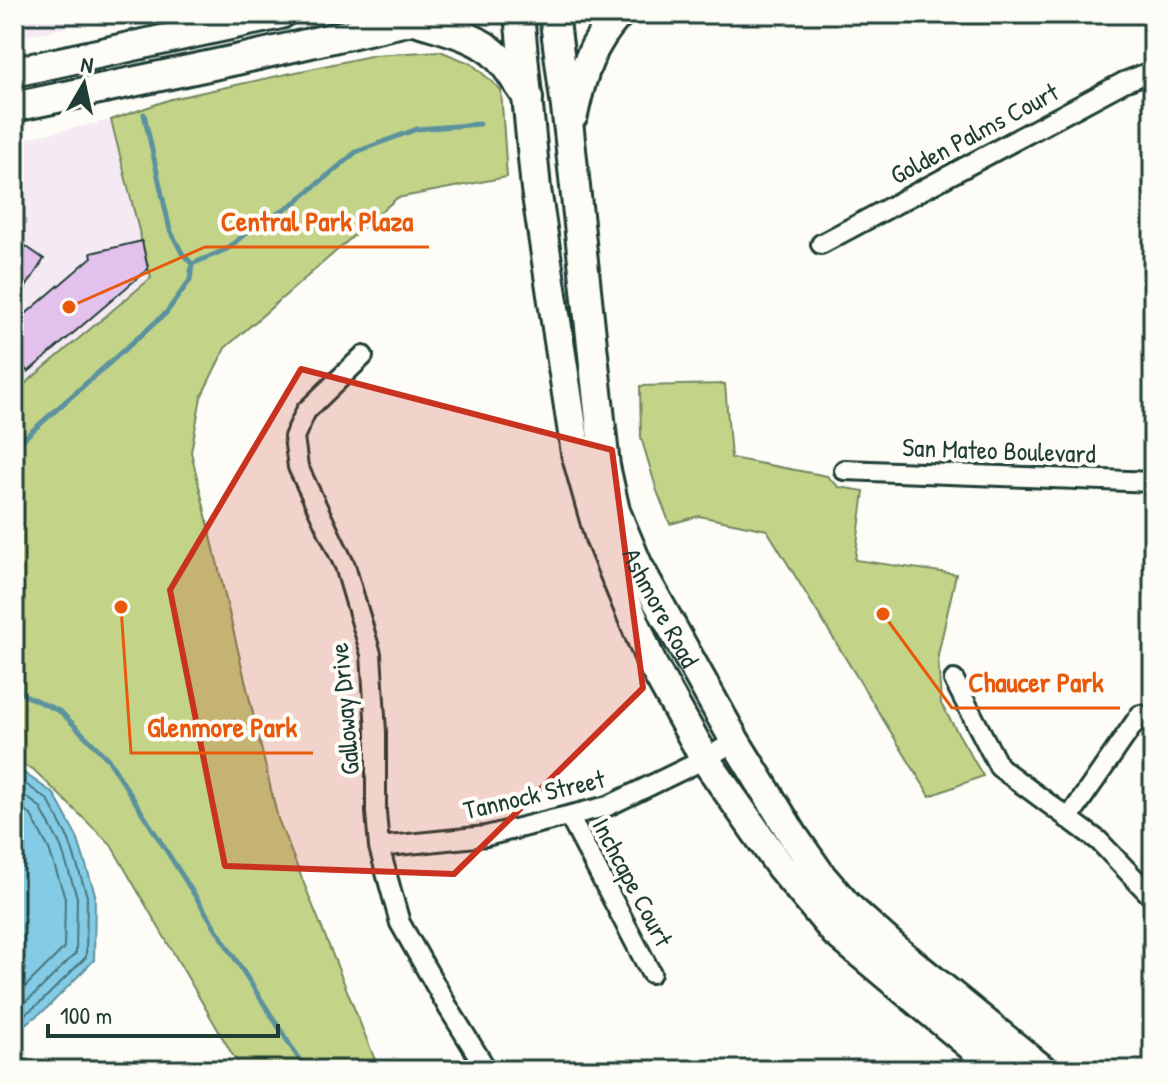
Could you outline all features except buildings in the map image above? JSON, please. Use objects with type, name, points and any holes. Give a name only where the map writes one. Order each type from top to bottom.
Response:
[{"type":"main road","points":[[14,72],[281,14]]},
{"type":"main road","name":"Ashmore Road","points":[[519,14],[536,189],[576,453],[600,538],[652,664],[705,759],[780,866],[835,932],[1000,1070]]},
{"type":"main road","name":"Ashmore Road","points":[[554,14],[605,466],[615,511],[638,566],[735,741],[822,877],[848,907],[901,954],[1043,1070]]},
{"type":"main road","points":[[569,131],[582,77],[596,42],[619,14]]},
{"type":"main road","points":[[14,107],[425,17],[486,47],[505,65],[528,98]]},
{"type":"street","name":"Golden Palms Court","points":[[821,244],[1124,82],[1153,71]]},
{"type":"street","name":"Galloway Drive","points":[[363,356],[306,411],[294,437],[298,467],[345,566],[371,654],[379,847],[400,923],[487,1070]]},
{"type":"street","name":"San Mateo Boulevard","points":[[844,470],[1153,482]]},
{"type":"street","points":[[954,680],[999,767],[1099,841],[1153,898]]},
{"type":"street","points":[[1068,819],[1140,715]]},
{"type":"street","name":"Tannock Street","points":[[379,847],[486,836],[608,806],[735,741]]},
{"type":"street","name":"Inchcape Court","points":[[569,816],[651,973]]},
{"type":"highlighted area","points":[[301,369],[612,450],[643,688],[454,874],[225,866],[170,590]]},
{"type":"shaded area","points":[[14,14],[134,14],[14,38]]},
{"type":"shaded area","points":[[111,120],[151,278],[14,393],[14,141]]},
{"type":"green space","points":[[440,51],[472,64],[501,90],[507,177],[397,198],[225,348],[201,397],[191,452],[278,819],[379,1070],[243,1070],[111,845],[33,769],[14,762],[14,393],[151,278],[111,120],[171,99],[375,55]]},
{"type":"green space","points":[[725,384],[731,458],[827,476],[839,487],[864,491],[855,560],[956,574],[938,655],[941,704],[983,776],[930,796],[767,530],[699,516],[670,524],[641,437],[640,386]]},
{"type":"water","points":[[14,766],[54,794],[77,837],[95,894],[94,960],[46,1009],[14,1032]]},
{"type":"waterway","points":[[14,447],[166,313],[190,280],[192,264],[182,253],[170,230],[144,114]]},
{"type":"waterway","points":[[192,264],[227,249],[246,233],[297,201],[356,152],[417,129],[480,124]]},
{"type":"waterway","points":[[14,690],[61,712],[108,759],[306,1070]]},
{"type":"place","name":"Central Park Plaza","points":[[69,307]]},
{"type":"place","name":"Glenmore Park","points":[[121,607]]},
{"type":"place","name":"Chaucer Park","points":[[883,614]]}]
